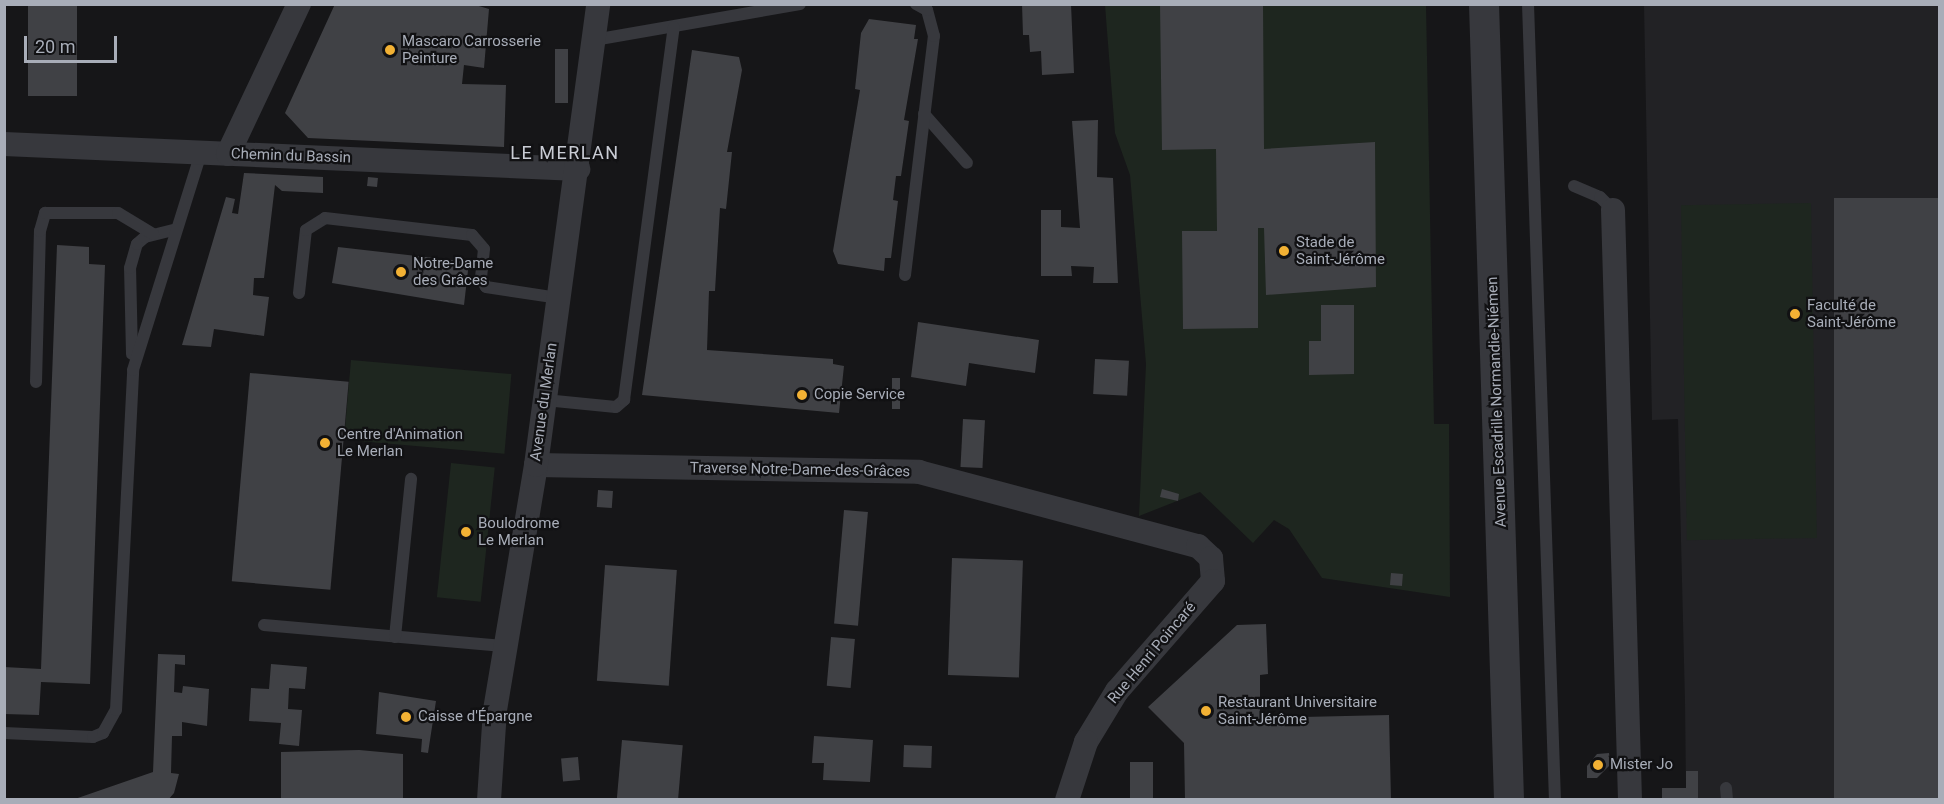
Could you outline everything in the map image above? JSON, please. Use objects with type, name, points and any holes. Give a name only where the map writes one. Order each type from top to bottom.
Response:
[{"type":"street","points":[[228,154],[299,4]]},
{"type":"street","name":"Avenue du Merlan","points":[[489,800],[506,646],[536,465],[578,169],[598,4]]},
{"type":"street","name":"Avenue Escadrille Normandie-Niémen","points":[[1484,4],[1509,800]]},
{"type":"street","name":"Chemin du Bassin","points":[[4,144],[578,169]]},
{"type":"street","points":[[1613,210],[1630,800]]},
{"type":"street","name":"Traverse Notre-Dame-des-Grâces","points":[[536,465],[919,472],[1198,546]]},
{"type":"street","name":"Rue Henri Poincaré","points":[[1067,800],[1086,742],[1117,691],[1213,581],[1211,558],[1198,546]]},
{"type":"lane","points":[[594,40],[800,4]]},
{"type":"lane","points":[[905,275],[934,36],[927,10],[916,4]]},
{"type":"lane","points":[[1528,4],[1555,800]]},
{"type":"lane","points":[[545,400],[616,407],[624,400],[674,27]]},
{"type":"lane","points":[[924,114],[967,163]]},
{"type":"lane","points":[[132,370],[201,153]]},
{"type":"lane","points":[[1574,186],[1600,197],[1613,210]]},
{"type":"lane","points":[[36,382],[40,231],[45,213],[118,213],[153,234]]},
{"type":"lane","points":[[299,293],[306,230],[326,218],[472,235],[484,249],[481,278],[486,287],[559,298]]},
{"type":"lane","points":[[4,733],[93,737],[104,733],[116,710],[132,370],[130,268],[137,244],[153,234],[176,229]]},
{"type":"lane","points":[[395,637],[411,479]]},
{"type":"lane","points":[[264,625],[506,646]]},
{"type":"shaded area","name":"Stade de Saint-Jérôme","points":[[1105,5],[1426,5],[1434,424],[1449,424],[1450,597],[1322,578],[1289,529],[1274,520],[1253,543],[1200,492],[1139,516],[1146,364],[1130,175],[1115,133]]},
{"type":"shaded area","name":"Faculté de Saint-Jérôme","points":[[1644,5],[1939,5],[1939,799],[1662,799],[1662,788],[1686,788],[1685,702],[1678,419],[1652,420]]},
{"type":"shaded area","points":[[1811,203],[1817,538],[1687,540],[1681,205]]},
{"type":"shaded area","points":[[351,360],[511,374],[504,454],[344,440]]},
{"type":"shaded area","name":"Boulodrome Le Merlan","points":[[451,463],[495,468],[481,602],[437,597]]},
{"type":"building","points":[[28,4],[77,4],[77,96],[28,96]]},
{"type":"building","points":[[335,4],[472,4],[489,9],[484,68],[464,65],[462,84],[506,85],[504,147],[308,138],[285,113]]},
{"type":"building","points":[[1022,4],[1071,4],[1074,73],[1042,75],[1041,51],[1030,52],[1029,35],[1023,35]]},
{"type":"building","points":[[1160,4],[1263,4],[1264,149],[1375,142],[1376,287],[1266,295],[1264,228],[1258,228],[1258,328],[1183,329],[1182,231],[1217,231],[1216,149],[1162,150]]},
{"type":"building","points":[[869,19],[916,25],[914,39],[918,39],[904,120],[909,121],[901,176],[896,176],[893,200],[898,201],[891,258],[885,258],[884,271],[838,264],[833,251],[860,90],[855,89],[861,33]]},
{"type":"building","points":[[555,49],[568,49],[568,103],[555,103]]},
{"type":"building","points":[[692,50],[739,57],[742,70],[727,152],[732,152],[726,209],[720,208],[715,291],[709,291],[707,350],[833,359],[833,364],[844,366],[839,413],[642,395]]},
{"type":"building","points":[[1098,120],[1097,177],[1113,178],[1118,283],[1093,283],[1094,267],[1071,266],[1072,276],[1041,276],[1041,210],[1061,210],[1061,227],[1080,228],[1072,121]]},
{"type":"building","points":[[244,173],[323,177],[323,193],[282,191],[275,185],[264,278],[254,278],[253,295],[269,297],[264,336],[214,329],[211,347],[182,345],[226,197],[235,199],[232,213],[238,214]]},
{"type":"building","points":[[368,177],[378,178],[377,187],[367,186]]},
{"type":"building","points":[[1834,198],[1940,198],[1940,800],[1834,800]]},
{"type":"building","points":[[57,245],[89,247],[89,264],[105,265],[90,684],[41,682],[39,715],[4,714],[4,667],[41,669]]},
{"type":"building","name":"Notre-Dame des Grâces","points":[[338,247],[469,262],[464,305],[332,283]]},
{"type":"building","points":[[1321,305],[1354,305],[1354,374],[1309,375],[1309,341],[1321,341]]},
{"type":"building","points":[[918,322],[1039,340],[1035,373],[969,363],[966,386],[911,377]]},
{"type":"building","points":[[1095,359],[1129,361],[1127,396],[1093,394]]},
{"type":"building","points":[[250,373],[349,382],[330,590],[232,581]]},
{"type":"building","points":[[892,378],[900,378],[900,409],[892,409]]},
{"type":"building","points":[[963,419],[985,420],[982,468],[960,467]]},
{"type":"building","points":[[1162,489],[1179,494],[1178,501],[1160,497]]},
{"type":"building","points":[[598,490],[613,491],[612,508],[597,507]]},
{"type":"building","points":[[844,510],[868,512],[858,626],[834,624]]},
{"type":"building","points":[[952,558],[1023,560],[1019,677],[948,675]]},
{"type":"building","points":[[605,565],[677,570],[669,686],[597,681]]},
{"type":"building","points":[[1391,573],[1403,574],[1402,586],[1390,585]]},
{"type":"building","name":"Restaurant Universitaire Saint-Jérôme","points":[[1266,624],[1268,674],[1260,675],[1260,718],[1389,715],[1391,800],[1185,800],[1184,743],[1148,707],[1237,625]]},
{"type":"building","points":[[831,637],[855,639],[851,688],[827,686]]},
{"type":"building","points":[[158,654],[185,655],[185,665],[175,664],[174,692],[182,693],[183,686],[209,689],[207,726],[182,722],[182,736],[172,736],[171,773],[179,774],[174,793],[168,800],[72,800],[153,772]]},
{"type":"building","points":[[271,664],[307,667],[305,689],[289,688],[288,709],[302,710],[299,746],[279,744],[281,723],[249,721],[251,688],[269,689]]},
{"type":"building","name":"Caisse d'Épargne","points":[[379,692],[436,701],[428,753],[421,752],[422,739],[376,734]]},
{"type":"building","points":[[814,736],[873,740],[870,782],[823,780],[824,763],[812,763]]},
{"type":"building","points":[[622,740],[683,745],[678,800],[617,800]]},
{"type":"building","points":[[904,745],[932,746],[931,768],[903,767]]},
{"type":"building","points":[[359,750],[403,754],[403,800],[281,800],[281,752]]},
{"type":"building","name":"Mister Jo","points":[[1609,753],[1610,765],[1597,778],[1587,778],[1587,766],[1597,754]]},
{"type":"building","points":[[578,757],[580,780],[563,781],[561,758]]},
{"type":"building","points":[[1130,762],[1153,762],[1153,800],[1130,800]]},
{"type":"building","points":[[1686,771],[1698,771],[1698,800],[1662,800],[1662,788],[1686,788]]},
{"type":"place","name":"Mascaro Carrosserie Peinture","points":[[390,50]]},
{"type":"place","name":"Stade de Saint-Jérôme","points":[[1284,251]]},
{"type":"place","name":"Notre-Dame des Grâces","points":[[401,272]]},
{"type":"place","name":"Faculté de Saint-Jérôme","points":[[1795,314]]},
{"type":"place","name":"Copie Service","points":[[802,395]]},
{"type":"place","name":"Centre d'Animation Le Merlan","points":[[325,443]]},
{"type":"place","name":"Boulodrome Le Merlan","points":[[466,532]]},
{"type":"place","name":"Restaurant Universitaire Saint-Jérôme","points":[[1206,711]]},
{"type":"place","name":"Caisse d'Épargne","points":[[406,717]]},
{"type":"place","name":"Mister Jo","points":[[1598,765]]},
{"type":"district","name":"LE MERLAN","points":[[565,153]]}]
